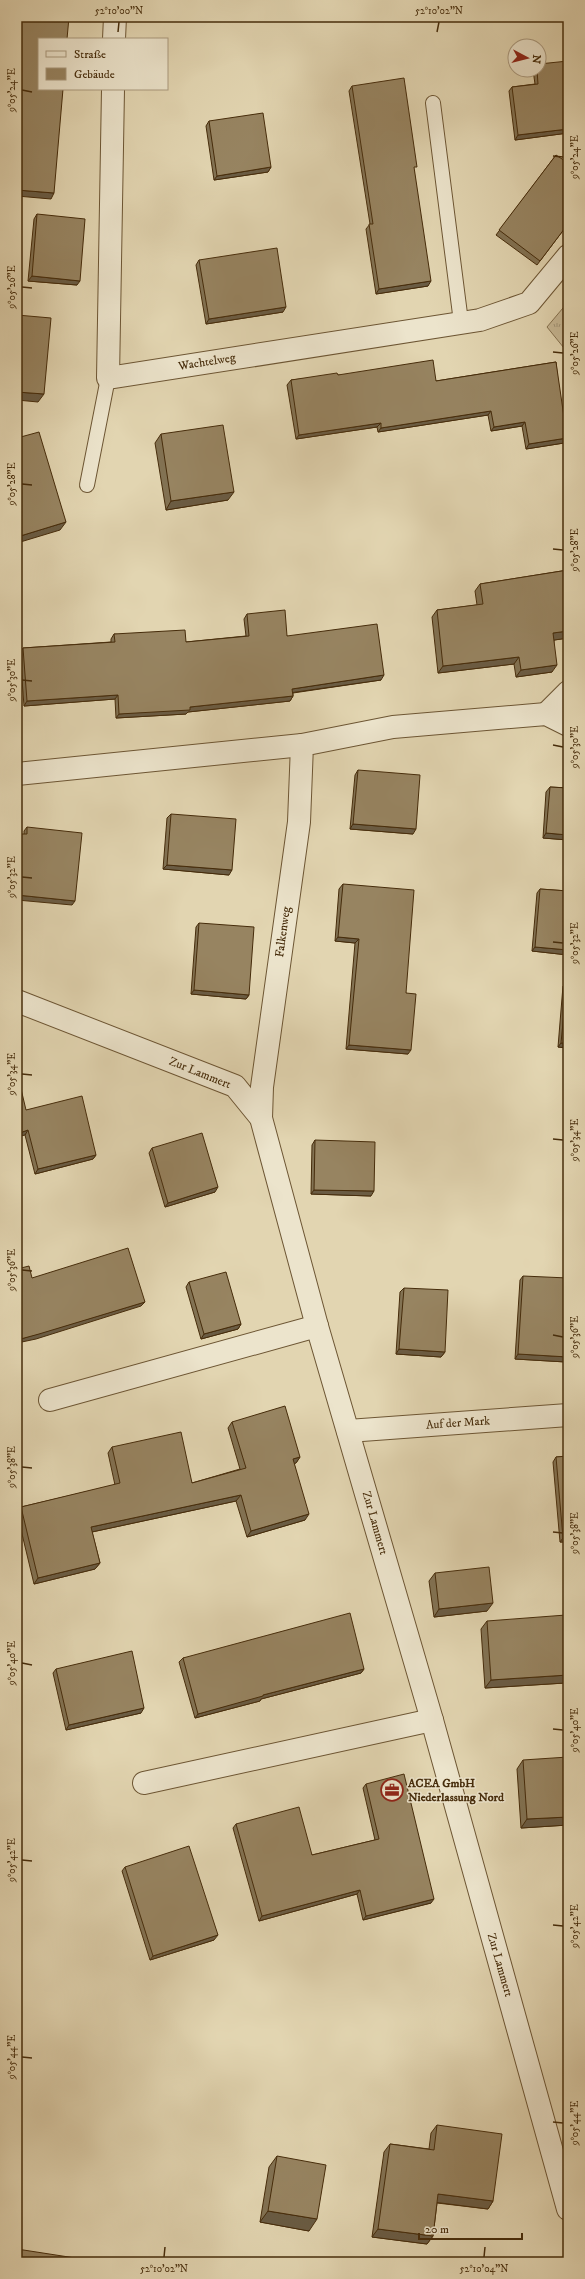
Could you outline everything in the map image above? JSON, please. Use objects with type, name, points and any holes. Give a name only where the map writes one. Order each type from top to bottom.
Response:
[{"type":"street","points":[[114,38],[115,17]]},
{"type":"street","points":[[108,378],[113,90]]},
{"type":"street","name":"Wachtelweg","points":[[108,378],[480,320],[529,303],[568,256]]},
{"type":"street","points":[[546,714],[568,692]]},
{"type":"street","points":[[17,774],[302,745],[393,727],[546,714],[568,725]]},
{"type":"street","name":"Falkenweg","points":[[261,1118],[262,1087],[299,822],[302,745]]},
{"type":"street","name":"Zur Lammert","points":[[17,1001],[235,1086],[261,1118],[317,1326],[432,1720],[568,2209]]},
{"type":"street","points":[[50,1400],[317,1326]]},
{"type":"street","name":"Auf der Mark","points":[[348,1431],[568,1415]]},
{"type":"street","points":[[144,1783],[432,1720]]},
{"type":"lane","points":[[433,103],[461,322]]},
{"type":"lane","points":[[87,485],[108,378]]},
{"type":"green space","points":[[568,302],[568,353],[547,327]]},
{"type":"building","points":[[17,17],[69,17],[67,38],[38,38],[38,90],[63,90],[54,193],[17,190]]},
{"type":"building","points":[[568,61],[568,129],[518,135],[512,87],[538,84],[538,78],[547,78],[547,63]]},
{"type":"building","points":[[404,78],[417,167],[414,167],[431,281],[379,289],[369,224],[373,224],[352,86]]},
{"type":"building","points":[[263,113],[271,167],[217,176],[209,121]]},
{"type":"building","points":[[556,155],[568,163],[568,224],[540,261],[499,230]]},
{"type":"building","points":[[37,214],[85,219],[80,281],[32,276]]},
{"type":"building","points":[[277,248],[286,307],[209,319],[199,260]]},
{"type":"building","points":[[17,315],[51,318],[44,394],[17,392]]},
{"type":"building","points":[[433,360],[436,381],[556,362],[567,438],[529,444],[525,422],[494,427],[491,411],[381,428],[381,423],[299,435],[291,380],[337,373],[338,375]]},
{"type":"building","points":[[223,425],[234,492],[171,501],[161,434]]},
{"type":"building","points":[[39,432],[66,522],[17,537],[17,438]]},
{"type":"building","points":[[568,570],[568,631],[553,633],[557,665],[521,670],[519,657],[443,666],[437,610],[483,604],[480,584]]},
{"type":"building","points":[[285,610],[287,636],[377,624],[384,675],[292,689],[293,696],[190,707],[190,710],[119,714],[118,695],[27,701],[23,648],[115,642],[114,634],[185,630],[186,642],[249,636],[247,614]]},
{"type":"building","points":[[358,770],[420,775],[416,829],[353,824]]},
{"type":"building","points":[[550,787],[568,788],[568,835],[546,833]]},
{"type":"building","points":[[171,814],[236,819],[232,870],[167,865]]},
{"type":"building","points":[[27,827],[82,833],[75,901],[17,895],[17,834],[27,834]]},
{"type":"building","points":[[343,884],[414,890],[406,993],[416,994],[411,1050],[349,1045],[359,939],[338,937]]},
{"type":"building","points":[[540,889],[568,891],[568,950],[535,947]]},
{"type":"building","points":[[199,923],[254,927],[249,995],[194,990]]},
{"type":"building","points":[[567,982],[568,1043],[561,1043]]},
{"type":"building","points":[[17,1072],[26,1110],[82,1096],[96,1155],[38,1169],[28,1130],[17,1134]]},
{"type":"building","points":[[202,1133],[218,1187],[168,1203],[152,1148]]},
{"type":"building","points":[[315,1140],[375,1142],[374,1191],[314,1190]]},
{"type":"building","points":[[128,1248],[145,1302],[17,1340],[17,1269],[29,1266],[32,1278]]},
{"type":"building","points":[[226,1272],[241,1324],[204,1334],[189,1282]]},
{"type":"building","points":[[523,1276],[568,1278],[568,1357],[518,1354]]},
{"type":"building","points":[[404,1288],[448,1290],[445,1352],[399,1349]]},
{"type":"building","points":[[285,1406],[300,1457],[293,1459],[309,1514],[251,1531],[241,1495],[91,1527],[100,1563],[38,1578],[21,1507],[120,1483],[112,1447],[181,1432],[192,1483],[246,1468],[232,1422]]},
{"type":"building","points":[[568,1456],[568,1537],[563,1538],[556,1457]]},
{"type":"building","points":[[489,1567],[493,1603],[439,1609],[435,1573]]},
{"type":"building","points":[[350,1613],[364,1669],[263,1695],[198,1714],[183,1658]]},
{"type":"building","points":[[566,1615],[568,1637],[568,1675],[491,1680],[487,1621]]},
{"type":"building","points":[[132,1651],[144,1708],[69,1725],[56,1669]]},
{"type":"building","points":[[568,1757],[568,1817],[527,1819],[523,1760]]},
{"type":"building","points":[[404,1774],[434,1899],[366,1916],[360,1890],[262,1916],[236,1824],[299,1807],[312,1855],[379,1839],[366,1784]]},
{"type":"building","points":[[189,1846],[218,1935],[153,1956],[125,1867]]},
{"type":"building","points":[[437,2125],[502,2134],[493,2201],[438,2194],[433,2236],[378,2229],[390,2144],[434,2150]]},
{"type":"building","points":[[277,2156],[326,2165],[317,2219],[268,2211]]},
{"type":"building","points":[[17,2249],[101,2262],[17,2262]]},
{"type":"place","name":"ACEA GmbH Niederlassung Nord","points":[[392,1790]]}]
